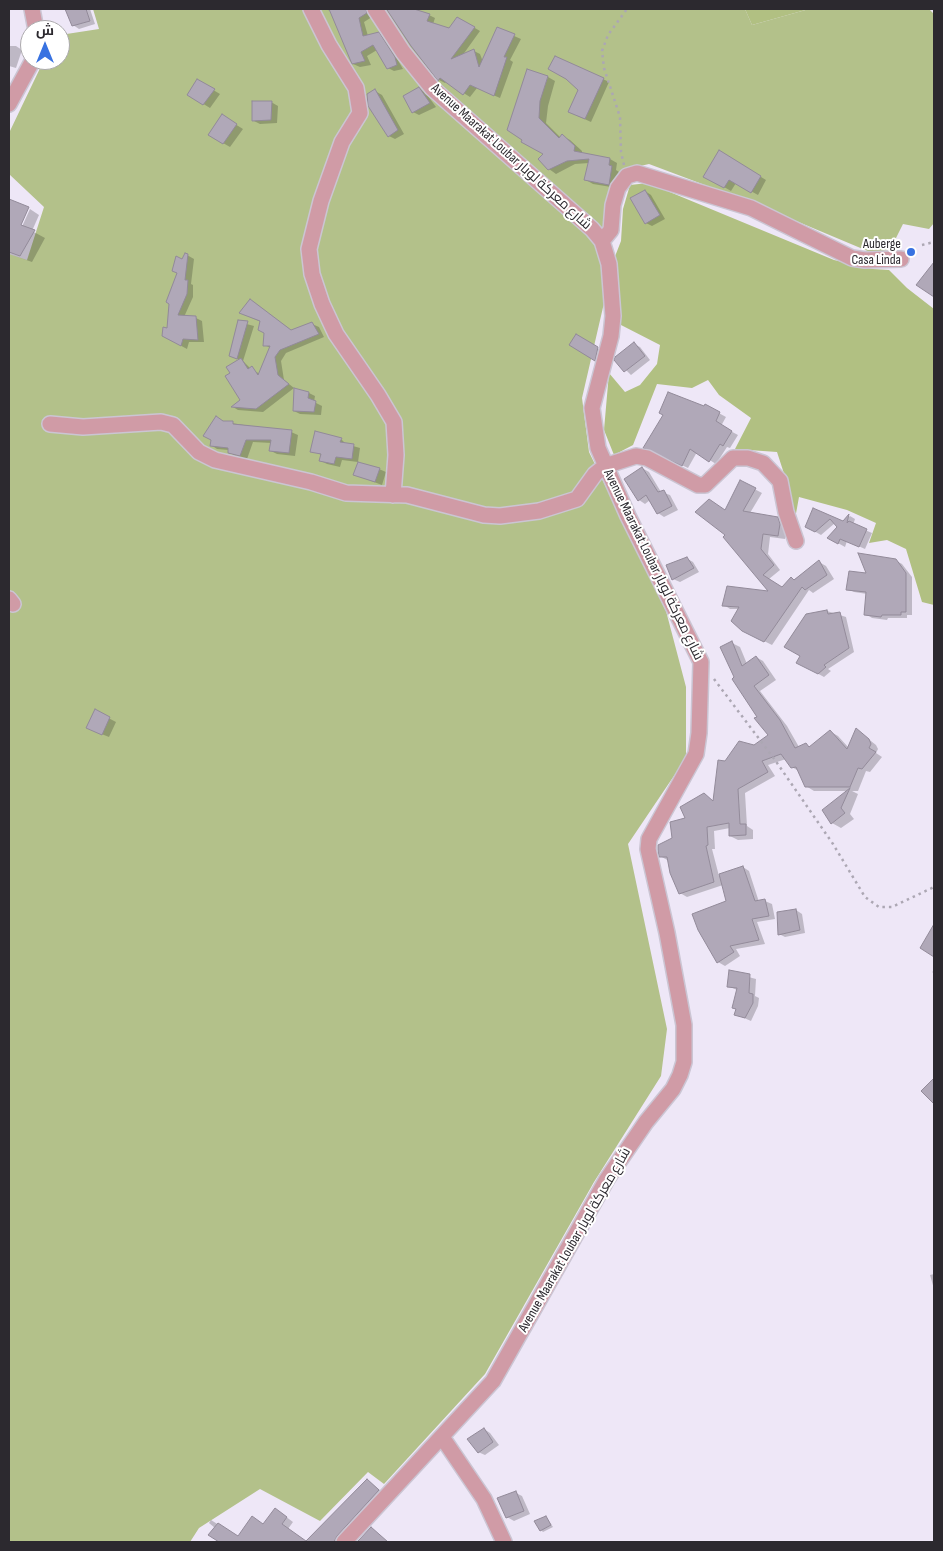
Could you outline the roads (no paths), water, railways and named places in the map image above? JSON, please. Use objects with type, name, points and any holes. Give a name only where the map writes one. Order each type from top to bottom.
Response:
[{"type":"street","points":[[311,9],[329,45],[356,88],[360,113],[342,142],[321,201],[309,249],[312,274],[336,334],[394,422],[396,455],[393,495]]},
{"type":"street","name":"Avenue Maarakat Loubar شارع معركة لوبار","points":[[344,1542],[484,1392],[502,1368],[607,1179],[646,1122],[673,1089],[680,1075],[684,1062],[684,1025],[667,933],[648,849],[649,839],[696,754],[699,733],[701,662],[598,448],[592,418],[594,397],[613,327],[609,264],[602,241],[592,229],[432,88],[403,52],[375,9]]},
{"type":"street","points":[[9,104],[27,70]]},
{"type":"street","points":[[602,241],[611,230],[616,192],[627,176],[644,174],[732,201],[771,217],[852,258],[865,260],[901,259]]},
{"type":"street","points":[[50,424],[83,427],[161,422],[173,425],[199,452],[215,460],[311,482],[346,493],[421,498],[484,515],[518,515],[577,499],[595,474],[605,466],[625,459],[641,457],[698,484],[705,485],[733,458],[748,458],[763,463],[780,481],[786,512],[796,541]]},
{"type":"street","points":[[442,1437],[484,1499],[504,1542]]},
{"type":"place","name":"Auberge Casa Linda","points":[[911,252]]}]
